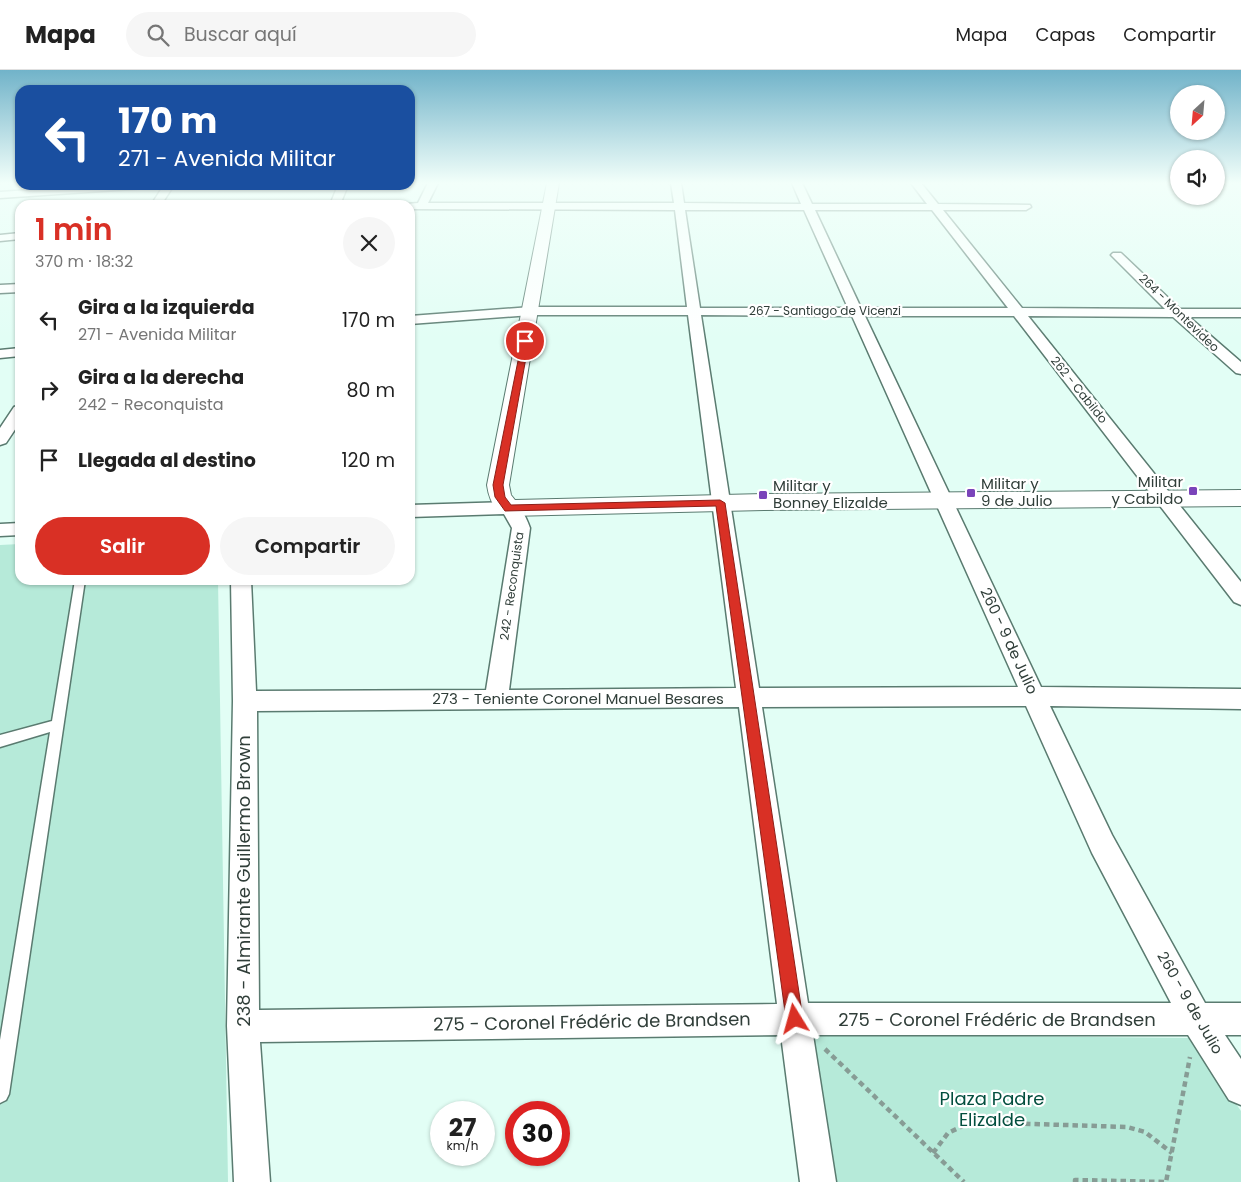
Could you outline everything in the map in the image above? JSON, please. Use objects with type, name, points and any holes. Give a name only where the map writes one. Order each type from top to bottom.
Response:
[{"type":"street","name":"242 - Reconquista","points":[[496,700],[521,528],[517,517],[500,497],[498,485],[544,235]]},
{"type":"street","points":[[683,235],[818,1182]]},
{"type":"street","name":"260 - 9 de Julio","points":[[821,235],[1102,844],[1197,1020],[1241,1088]]},
{"type":"street","name":"262 - Cabildo","points":[[957,235],[1241,597]]},
{"type":"street","points":[[0,238],[15,236]]},
{"type":"street","name":"264 - Montevideo","points":[[1117,255],[1177,313],[1241,370]]},
{"type":"street","points":[[0,289],[15,288]]},
{"type":"street","name":"267 - Santiago de Vicenzi","points":[[415,320],[531,311],[1241,313]]},
{"type":"street","points":[[0,354],[15,352]]},
{"type":"street","points":[[0,440],[15,418]]},
{"type":"street","points":[[415,511],[720,503],[1241,498]]},
{"type":"street","points":[[0,530],[15,529]]},
{"type":"street","name":"238 - Almirante Guillermo Brown","points":[[242,585],[245,701],[243,1026],[252,1182]]},
{"type":"street","name":"273 - Teniente Coronel Manuel Besares","points":[[245,701],[1034,696],[1241,699]]},
{"type":"street","name":"275 - Coronel Frédéric de Brandsen","points":[[243,1026],[795,1019],[1241,1019]]},
{"type":"lane","points":[[0,1094],[79,585]]},
{"type":"lane","points":[[0,741],[57,725]]},
{"type":"path","points":[[1075,1182],[1075,1180],[1166,1182],[1197,1020]]},
{"type":"path","points":[[822,1046],[964,1182]]},
{"type":"path","points":[[933,1153],[940,1140],[948,1132],[957,1126],[971,1122],[1127,1127],[1145,1132],[1172,1153]]},
{"type":"green space","points":[[15,544],[15,585],[218,585],[228,1182],[0,1182],[0,545]]},
{"type":"green space","name":"Plaza Padre Elizalde","points":[[809,1034],[1190,1038],[1241,1111],[1241,1182],[833,1182]]},
{"type":"place","name":"Militar y Cabildo","points":[[1193,491]]},
{"type":"place","name":"Militar y 9 de Julio","points":[[971,493]]},
{"type":"place","name":"Militar y Bonney Elizalde","points":[[763,495]]},
{"type":"route","points":[[525,341],[498,485],[500,497],[508,508],[720,503],[795,1019]]}]
